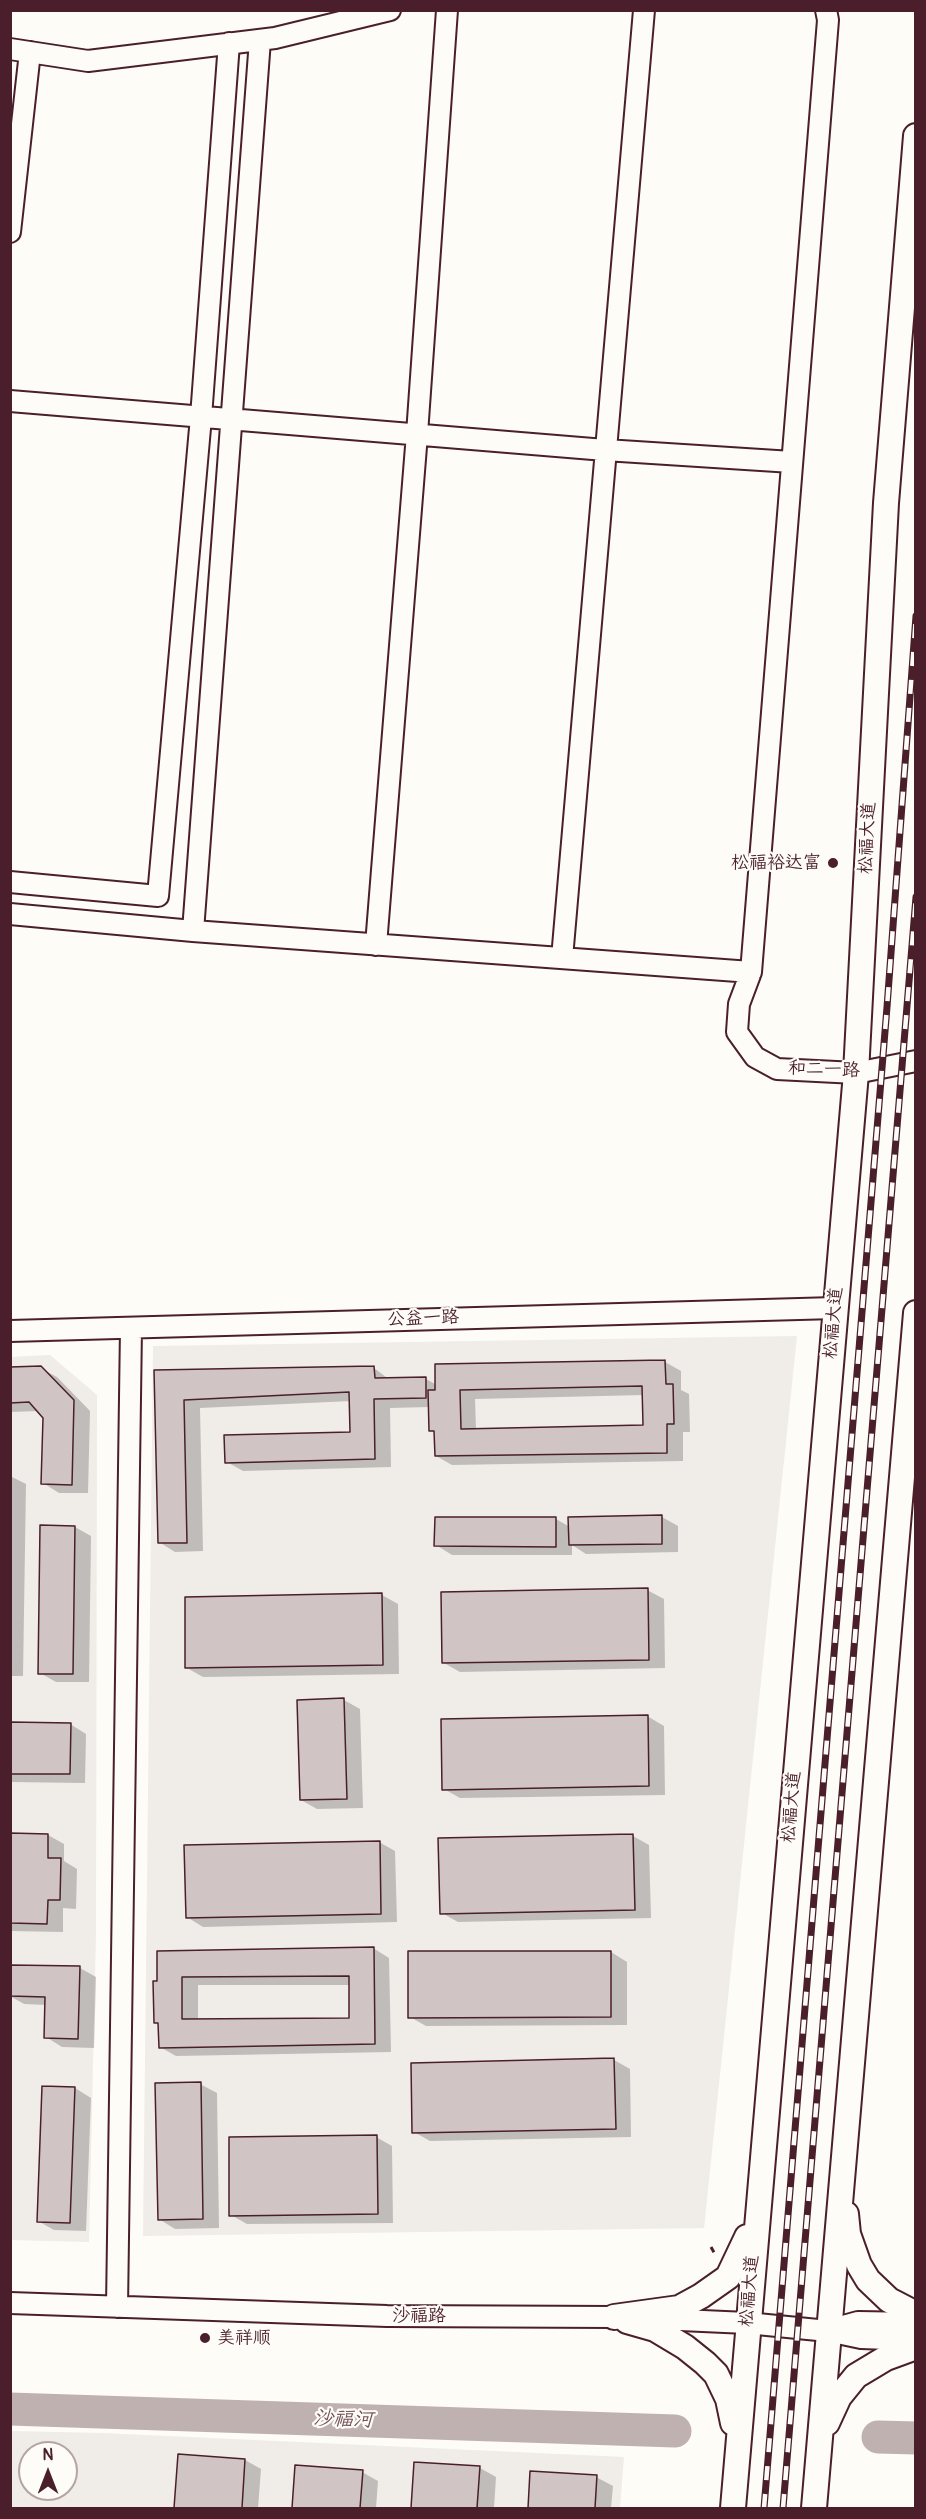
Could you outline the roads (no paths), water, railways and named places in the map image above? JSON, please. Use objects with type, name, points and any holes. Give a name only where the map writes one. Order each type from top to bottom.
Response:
[{"type":"main road","name":"松福大道","points":[[733,2508],[747,2323],[856,1073],[885,512],[915,136]]},
{"type":"main road","points":[[814,2508],[915,1313]]},
{"type":"main road","points":[[842,2167],[848,2234],[858,2265],[876,2289],[915,2314]]},
{"type":"main road","points":[[614,2317],[679,2308],[728,2277],[744,2248],[760,2179]]},
{"type":"main road","points":[[614,2317],[655,2329],[685,2347],[716,2374],[728,2399],[737,2457]]},
{"type":"main road","points":[[819,2451],[829,2413],[847,2386],[868,2367],[915,2347]]},
{"type":"street","points":[[10,232],[20,51],[88,61],[260,40],[390,10]]},
{"type":"street","points":[[376,945],[417,434],[447,10]]},
{"type":"street","points":[[562,958],[644,10]]},
{"type":"street","name":"和二一路","points":[[826,10],[826,44],[751,972],[739,1004],[737,1032],[755,1057],[777,1069],[856,1073],[915,1061]]},
{"type":"street","points":[[193,931],[260,40]]},
{"type":"street","points":[[10,882],[159,896],[201,417],[229,43]]},
{"type":"street","points":[[10,401],[605,450],[792,462]]},
{"type":"street","points":[[10,914],[193,931],[751,972]]},
{"type":"street","name":"公益一路","points":[[10,1331],[835,1308]]},
{"type":"street","points":[[117,2307],[131,1328]]},
{"type":"street","name":"沙福路","points":[[10,2303],[387,2316],[614,2317],[747,2323],[828,2331],[861,2338],[915,2340]]},
{"type":"street","name":"沙福路","points":[[828,2331],[858,2322],[915,2323]]},
{"type":"waterway","name":"沙福河","points":[[10,2409],[675,2431]]},
{"type":"waterway","points":[[878,2437],[916,2438]]},
{"type":"railway","points":[[764,2508],[887,1007],[916,616]]},
{"type":"railway","points":[[783,2508],[916,897]]},
{"type":"place","name":"松福裕达富","points":[[833,863]]},
{"type":"place","name":"美祥顺","points":[[205,2338]]}]
